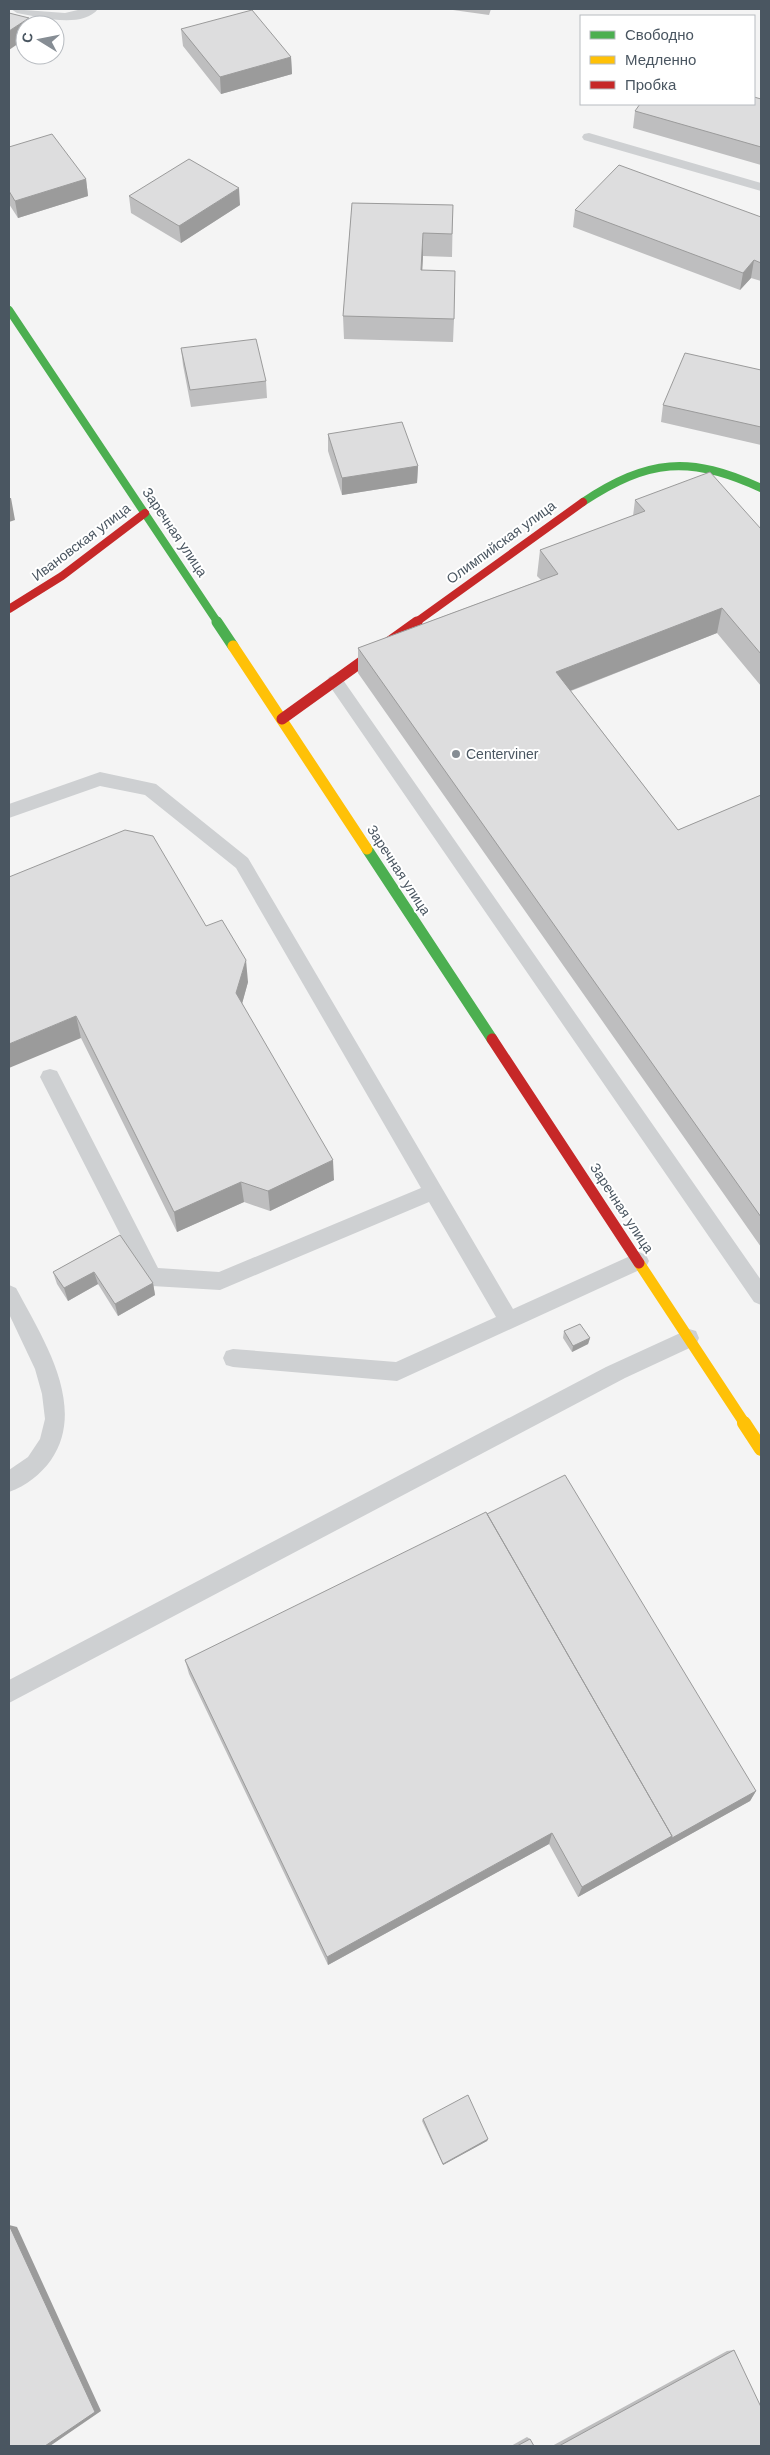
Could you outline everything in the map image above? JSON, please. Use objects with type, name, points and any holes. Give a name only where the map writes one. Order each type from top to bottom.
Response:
[{"type":"main road","name":"Заречная улица","points":[[9,310],[282,719],[761,1448]]},
{"type":"main road","name":"Олимпийская улица","points":[[282,719],[607,484],[641,470],[683,468],[712,469],[748,480],[761,488]]},
{"type":"main road","name":"Ивановская улица","points":[[9,608],[34,596],[100,550],[145,513]]},
{"type":"lane","points":[[17,9],[53,16],[74,17],[92,9]]},
{"type":"lane","points":[[589,137],[761,187]]},
{"type":"lane","points":[[335,681],[761,1296]]},
{"type":"lane","points":[[9,811],[100,779],[150,790],[242,863],[509,1321]]},
{"type":"lane","points":[[50,1077],[152,1277],[220,1281],[434,1191]]},
{"type":"lane","points":[[234,1358],[397,1372],[639,1261]]},
{"type":"lane","points":[[9,1294],[48,1375],[56,1407],[52,1437],[40,1460],[22,1475],[9,1482]]},
{"type":"lane","points":[[9,1692],[618,1372],[689,1338]]},
{"type":"building","points":[[252,10],[291,57],[220,77],[181,29]]},
{"type":"building","points":[[9,13],[17,15],[15,15],[15,27],[9,31]]},
{"type":"building","points":[[755,97],[761,99],[761,147],[635,111],[639,105],[755,105]]},
{"type":"building","points":[[52,134],[86,179],[15,201],[9,191],[9,147]]},
{"type":"building","points":[[189,159],[239,188],[179,226],[129,196]]},
{"type":"building","points":[[619,165],[761,217],[761,263],[754,260],[743,273],[575,210]]},
{"type":"building","points":[[352,203],[453,205],[452,234],[423,233],[421,270],[455,271],[454,319],[343,316]]},
{"type":"building","points":[[256,339],[266,381],[190,390],[181,348]]},
{"type":"building","points":[[685,353],[761,370],[761,427],[663,405]]},
{"type":"building","points":[[402,422],[418,466],[342,478],[328,434]]},
{"type":"building","points":[[710,472],[761,529],[761,654],[722,608],[556,672],[678,830],[761,795],[761,1217],[358,648],[558,574],[540,550],[645,511],[635,500]]},
{"type":"building","points":[[125,830],[153,836],[206,926],[222,920],[246,960],[236,993],[333,1160],[268,1191],[241,1182],[174,1212],[76,1016],[9,1044],[9,877]]},
{"type":"building","points":[[120,1235],[153,1283],[115,1304],[94,1272],[64,1288],[53,1272]]},
{"type":"building","points":[[580,1324],[590,1338],[573,1346],[564,1331]]},
{"type":"building","points":[[565,1475],[756,1791],[672,1838],[487,1514]]},
{"type":"building","points":[[486,1512],[672,1836],[582,1887],[552,1833],[327,1957],[185,1660]]},
{"type":"building","points":[[468,2095],[488,2139],[443,2164],[423,2119]]},
{"type":"building","points":[[9,2225],[95,2412],[45,2446],[9,2446]]},
{"type":"building","points":[[734,2350],[761,2407],[761,2446],[559,2446]]},
{"type":"building","points":[[530,2439],[534,2446],[517,2446]]},
{"type":"traffic: fast","points":[[9,310],[233,646]]},
{"type":"traffic: fast","points":[[583,502],[626,477],[648,469],[669,466],[714,469],[761,488]]},
{"type":"traffic: fast","points":[[367,849],[492,1039]]},
{"type":"traffic: slow","points":[[233,646],[367,849]]},
{"type":"traffic: slow","points":[[639,1263],[761,1449]]},
{"type":"traffic: jam","points":[[282,719],[583,502]]},
{"type":"traffic: jam","points":[[9,609],[62,576],[145,513]]},
{"type":"traffic: jam","points":[[492,1039],[639,1263]]},
{"type":"place","name":"Centerviner","points":[[456,754]]}]
